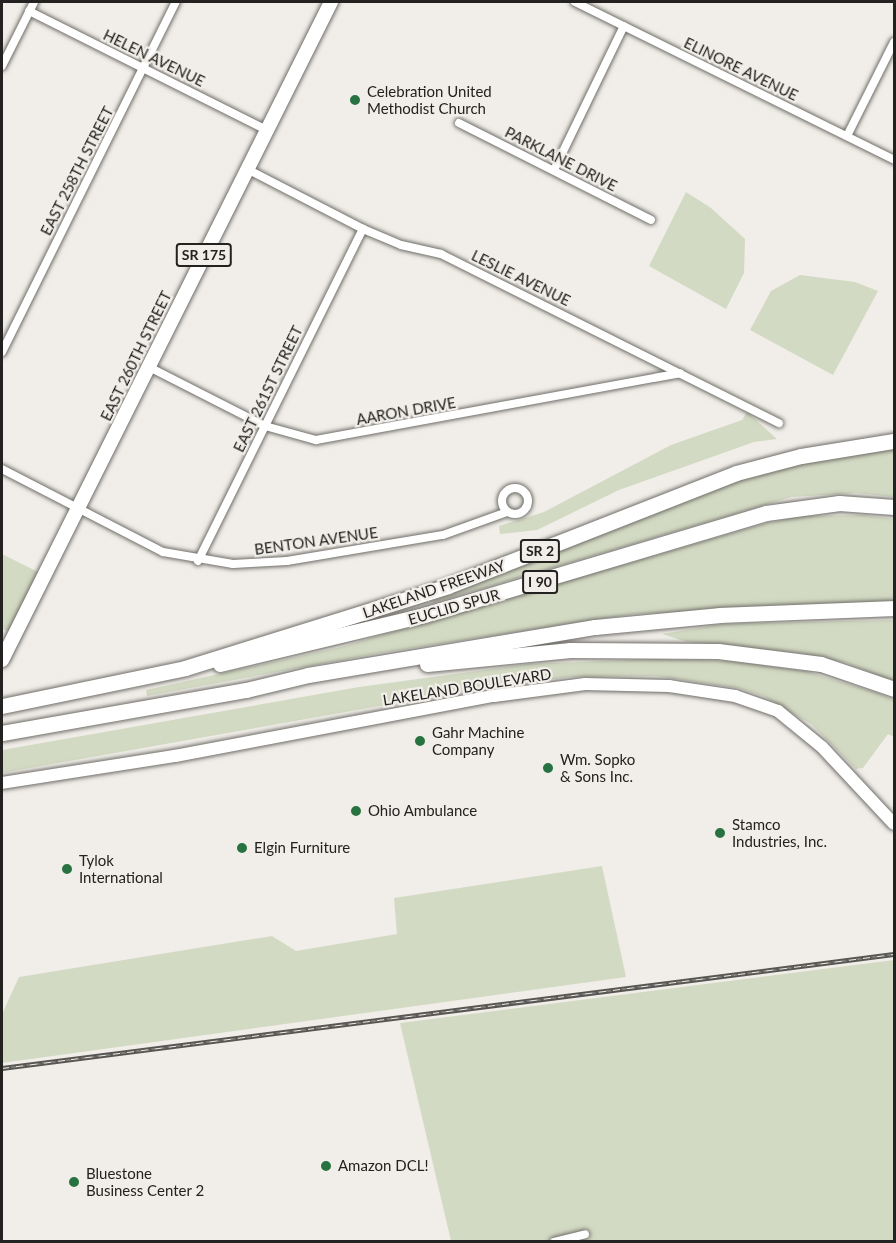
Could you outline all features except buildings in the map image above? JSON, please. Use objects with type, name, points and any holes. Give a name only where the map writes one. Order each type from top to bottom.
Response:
[{"type":"highway","name":"LAKELAND FREEWAY","points":[[2,706],[185,668],[448,586],[736,473],[809,454],[894,441]]},
{"type":"highway","name":"EUCLID SPUR","points":[[185,668],[241,661],[394,623],[766,513],[839,503],[894,507]]},
{"type":"highway","points":[[246,690],[308,675],[595,627],[720,615],[894,608]]},
{"type":"highway","points":[[4,732],[246,690],[468,660],[643,648],[790,658],[853,673],[894,689]]},
{"type":"main road","name":"EAST 260TH STREET","points":[[2,660],[331,2]]},
{"type":"street","points":[[2,66],[34,2]]},
{"type":"street","name":"EAST 258TH STREET","points":[[2,352],[176,2]]},
{"type":"street","name":"ELINORE AVENUE","points":[[575,2],[894,160]]},
{"type":"street","name":"HELEN AVENUE","points":[[29,12],[267,130]]},
{"type":"street","points":[[554,170],[624,26]]},
{"type":"street","points":[[847,136],[894,42]]},
{"type":"street","name":"PARKLANE DRIVE","points":[[459,123],[651,220]]},
{"type":"street","name":"LESLIE AVENUE","points":[[247,169],[363,229],[401,245],[441,254],[779,423]]},
{"type":"street","name":"EAST 261ST STREET","points":[[198,561],[363,229]]},
{"type":"street","name":"AARON DRIVE","points":[[149,367],[265,426],[316,440],[680,373]]},
{"type":"street","name":"BENTON AVENUE","points":[[2,469],[163,552],[198,561],[233,564],[287,561],[442,536],[507,512]]},
{"type":"street","name":"LAKELAND BOULEVARD","points":[[2,783],[175,756],[494,696],[585,684],[669,686],[735,696],[778,711],[822,747],[894,824]]},
{"type":"street","points":[[554,1242],[585,1234]]},
{"type":"green space","points":[[686,192],[711,208],[745,239],[744,273],[726,309],[649,266]]},
{"type":"green space","points":[[800,275],[855,282],[878,291],[833,375],[750,330],[771,291]]},
{"type":"green space","points":[[747,412],[777,439],[754,442],[619,490],[537,530],[500,534],[499,526],[544,512],[671,445],[742,420]]},
{"type":"green space","points":[[894,448],[894,497],[856,493],[792,497],[433,603],[433,598],[695,494],[795,464]]},
{"type":"green space","points":[[864,515],[894,519],[894,603],[634,614],[380,653],[147,696],[146,690],[341,647],[760,525],[800,516]]},
{"type":"green space","points":[[2,554],[44,575],[15,633],[2,629]]},
{"type":"green space","points":[[894,620],[894,682],[847,663],[799,653],[687,642],[662,634],[723,624]]},
{"type":"green space","points":[[654,659],[730,661],[805,671],[877,693],[894,700],[894,737],[888,734],[863,768],[856,769],[811,724],[763,696],[738,688],[656,676],[570,677],[481,688],[2,773],[2,750],[359,687],[529,664]]},
{"type":"green space","points":[[602,866],[626,977],[2,1063],[2,1014],[19,977],[272,936],[296,951],[397,934],[394,898]]},
{"type":"green space","points":[[894,960],[894,1241],[451,1241],[400,1023]]},
{"type":"railway","points":[[2,1068],[894,954]]},
{"type":"place","name":"Celebration United Methodist Church","points":[[355,100]]},
{"type":"place","name":"Gahr Machine Company","points":[[420,741]]},
{"type":"place","name":"Wm. Sopko & Sons Inc.","points":[[548,768]]},
{"type":"place","name":"Ohio Ambulance","points":[[356,811]]},
{"type":"place","name":"Stamco Industries, Inc.","points":[[720,833]]},
{"type":"place","name":"Elgin Furniture","points":[[242,848]]},
{"type":"place","name":"Tylok International","points":[[67,869]]},
{"type":"place","name":"Amazon DCL!","points":[[326,1166]]},
{"type":"place","name":"Bluestone Business Center 2","points":[[74,1182]]}]
